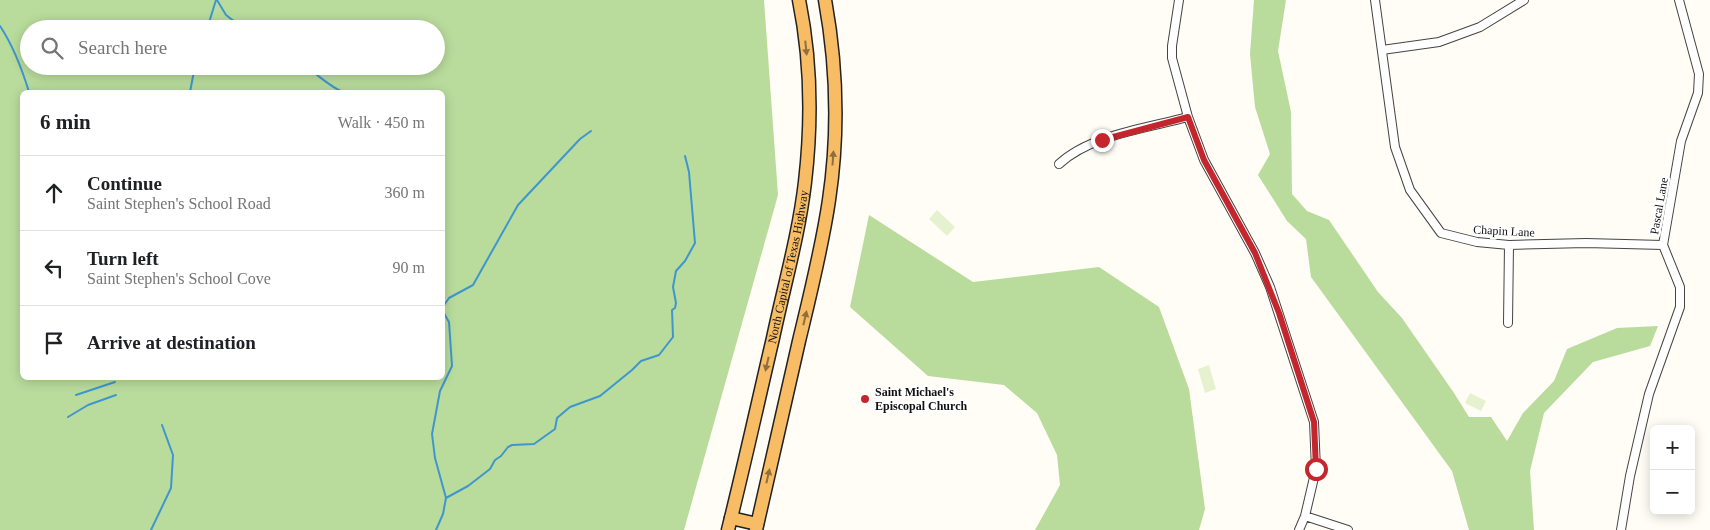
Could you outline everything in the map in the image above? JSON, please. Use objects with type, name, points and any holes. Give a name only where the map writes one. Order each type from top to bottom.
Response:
[{"type":"highway","name":"North Capital of Texas Highway","points":[[730,524],[793,248],[805,182],[809,90],[799,0]]},
{"type":"highway","points":[[730,524],[756,527],[813,280],[829,199],[835,135],[835,89],[833,54],[825,0]]},
{"type":"street","points":[[1179,0],[1172,58],[1188,117],[1204,160],[1255,253],[1270,287],[1314,422],[1316,469],[1305,516],[1299,530]]},
{"type":"street","name":"Chapin Lane","points":[[1375,0],[1395,147],[1410,190],[1441,233],[1477,242],[1509,245],[1663,244]]},
{"type":"street","points":[[1382,50],[1439,42],[1480,28],[1524,0]]},
{"type":"street","name":"Pascal Lane","points":[[1621,530],[1630,476],[1649,394],[1680,307],[1680,287],[1663,244],[1681,142],[1698,93],[1699,74],[1679,0]]},
{"type":"street","points":[[1059,164],[1072,153],[1091,143],[1188,117]]},
{"type":"street","points":[[1508,323],[1509,245]]},
{"type":"street","points":[[1305,516],[1348,530]]},
{"type":"green space","points":[[0,0],[764,0],[778,195],[684,530],[0,530]]},
{"type":"green space","points":[[1254,0],[1286,0],[1278,51],[1291,112],[1292,194],[1307,211],[1329,220],[1378,292],[1402,318],[1469,417],[1491,417],[1507,441],[1523,413],[1554,381],[1567,349],[1617,328],[1658,326],[1650,346],[1593,362],[1544,413],[1530,471],[1534,530],[1469,530],[1452,471],[1311,277],[1306,239],[1287,221],[1258,175],[1270,154],[1255,107],[1250,54]]},
{"type":"green space","points":[[937,210],[955,227],[947,236],[929,219]]},
{"type":"green space","points":[[869,215],[973,282],[1099,267],[1159,307],[1189,389],[1205,509],[1199,530],[1035,530],[1060,485],[1057,455],[1037,413],[1004,385],[928,376],[850,307]]},
{"type":"green space","points":[[1209,365],[1216,389],[1205,393],[1198,369]]},
{"type":"green space","points":[[1470,393],[1486,401],[1481,411],[1465,403]]},
{"type":"waterway","points":[[210,20],[216,0]]},
{"type":"waterway","points":[[217,0],[226,15],[232,20]]},
{"type":"waterway","points":[[0,26],[20,66]]},
{"type":"waterway","points":[[23,75],[28,90]]},
{"type":"waterway","points":[[190,90],[193,75]]},
{"type":"waterway","points":[[317,75],[339,90]]},
{"type":"waterway","points":[[445,304],[449,298],[473,285],[518,205],[580,139],[591,131]]},
{"type":"waterway","points":[[446,498],[468,486],[490,469],[495,460],[508,447],[512,445],[534,444],[555,429],[557,418],[570,407],[600,396],[641,361],[659,355],[673,337],[672,310],[675,308],[676,303],[673,287],[676,271],[685,261],[695,243],[689,172],[685,156]]},
{"type":"waterway","points":[[436,530],[443,514],[446,498],[435,458],[432,434],[440,391],[452,366],[449,322],[445,315]]},
{"type":"waterway","points":[[76,395],[115,382]]},
{"type":"waterway","points":[[68,417],[88,405],[116,395]]},
{"type":"waterway","points":[[151,530],[171,488],[173,455],[162,425]]},
{"type":"place","name":"Saint Michael's Episcopal Church","points":[[865,399]]},
{"type":"route","points":[[1102,140],[1188,117],[1204,160],[1255,253],[1270,287],[1314,422],[1316,469]]}]
